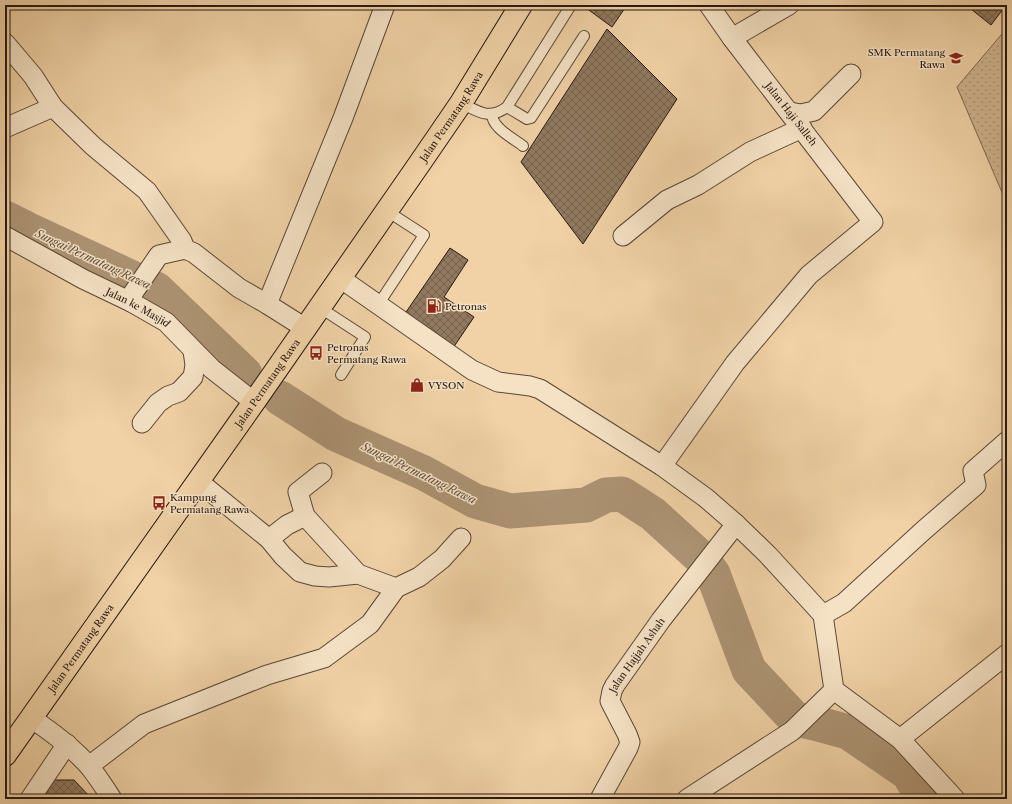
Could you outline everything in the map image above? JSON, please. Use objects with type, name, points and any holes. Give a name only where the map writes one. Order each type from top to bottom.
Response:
[{"type":"main road","name":"Jalan Permatang Rawa","points":[[5,755],[387,211],[461,103],[521,5]]},
{"type":"street","points":[[267,304],[344,118],[385,5]]},
{"type":"street","name":"Jalan Haji Salleh","points":[[662,466],[735,363],[809,275],[873,222],[732,38],[709,5]]},
{"type":"street","points":[[732,38],[789,5]]},
{"type":"street","points":[[5,43],[33,76],[53,107],[93,146],[147,191],[182,241],[185,250]]},
{"type":"street","points":[[790,112],[801,114],[814,111],[851,74]]},
{"type":"street","points":[[5,128],[53,107]]},
{"type":"street","points":[[623,236],[667,200],[698,185],[750,152],[802,128]]},
{"type":"street","name":"Jalan ke Masjid","points":[[5,236],[83,279],[131,299],[166,322],[212,369],[260,393]]},
{"type":"street","points":[[131,299],[159,255],[185,250],[194,253],[239,288],[305,328]]},
{"type":"street","points":[[340,278],[472,370],[498,382],[530,386],[540,389],[662,466],[706,498],[768,555],[823,615],[834,690],[900,739],[956,799]]},
{"type":"street","points":[[142,423],[158,403],[168,396],[179,392],[193,377],[195,365],[194,352]]},
{"type":"street","points":[[823,615],[844,603],[976,485],[973,470],[1007,441]]},
{"type":"street","points":[[322,473],[298,492],[305,516],[358,574]]},
{"type":"street","points":[[198,481],[269,539],[300,572],[315,576],[329,577],[358,574],[396,588]]},
{"type":"street","points":[[269,539],[287,525],[305,516]]},
{"type":"street","name":"Jalan Hajjah Ashah","points":[[600,799],[630,742],[628,734],[610,701],[612,691],[661,620],[736,524]]},
{"type":"street","points":[[89,766],[144,724],[267,675],[324,658],[370,624],[396,588],[419,577],[442,560],[461,538]]},
{"type":"street","points":[[900,739],[1007,654]]},
{"type":"street","points":[[687,799],[792,731],[834,690]]},
{"type":"street","points":[[32,718],[67,744],[89,766],[112,799]]},
{"type":"street","points":[[30,799],[67,744]]},
{"type":"lane","points":[[461,103],[482,113],[492,114],[500,112],[507,107],[571,5]]},
{"type":"lane","points":[[507,107],[527,119],[531,118],[584,36]]},
{"type":"lane","points":[[492,114],[492,119],[497,125],[523,146]]},
{"type":"lane","points":[[378,305],[424,235],[387,211]]},
{"type":"lane","points":[[320,308],[365,337],[341,374]]},
{"type":"shaded area","points":[[1007,28],[1007,204],[957,87]]},
{"type":"building","points":[[582,5],[627,5],[612,27]]},
{"type":"building","points":[[966,5],[1006,5],[991,25]]},
{"type":"building","points":[[607,29],[677,99],[583,244],[521,162]]},
{"type":"building","name":"Petronas","points":[[450,248],[468,260],[444,297],[474,317],[453,348],[404,315]]},
{"type":"building","points":[[54,780],[74,780],[92,799],[42,799]]},
{"type":"waterway","name":"Sungai Permatang Rawa","points":[[5,218],[156,289],[245,374]]},
{"type":"waterway","name":"Sungai Permatang Rawa","points":[[280,398],[336,434],[424,473],[475,501],[510,511],[586,505],[606,495],[622,494],[653,514],[700,557],[713,574],[749,670],[795,719],[848,732],[908,773],[924,799]]},
{"type":"place","name":"SMK Permatang Rawa","points":[[956,58]]},
{"type":"place","name":"Petronas","points":[[434,306]]},
{"type":"place","name":"Petronas Permatang Rawa","points":[[316,353]]},
{"type":"place","name":"VYSON","points":[[417,385]]},
{"type":"place","name":"Kampung Permatang Rawa","points":[[159,503]]}]
